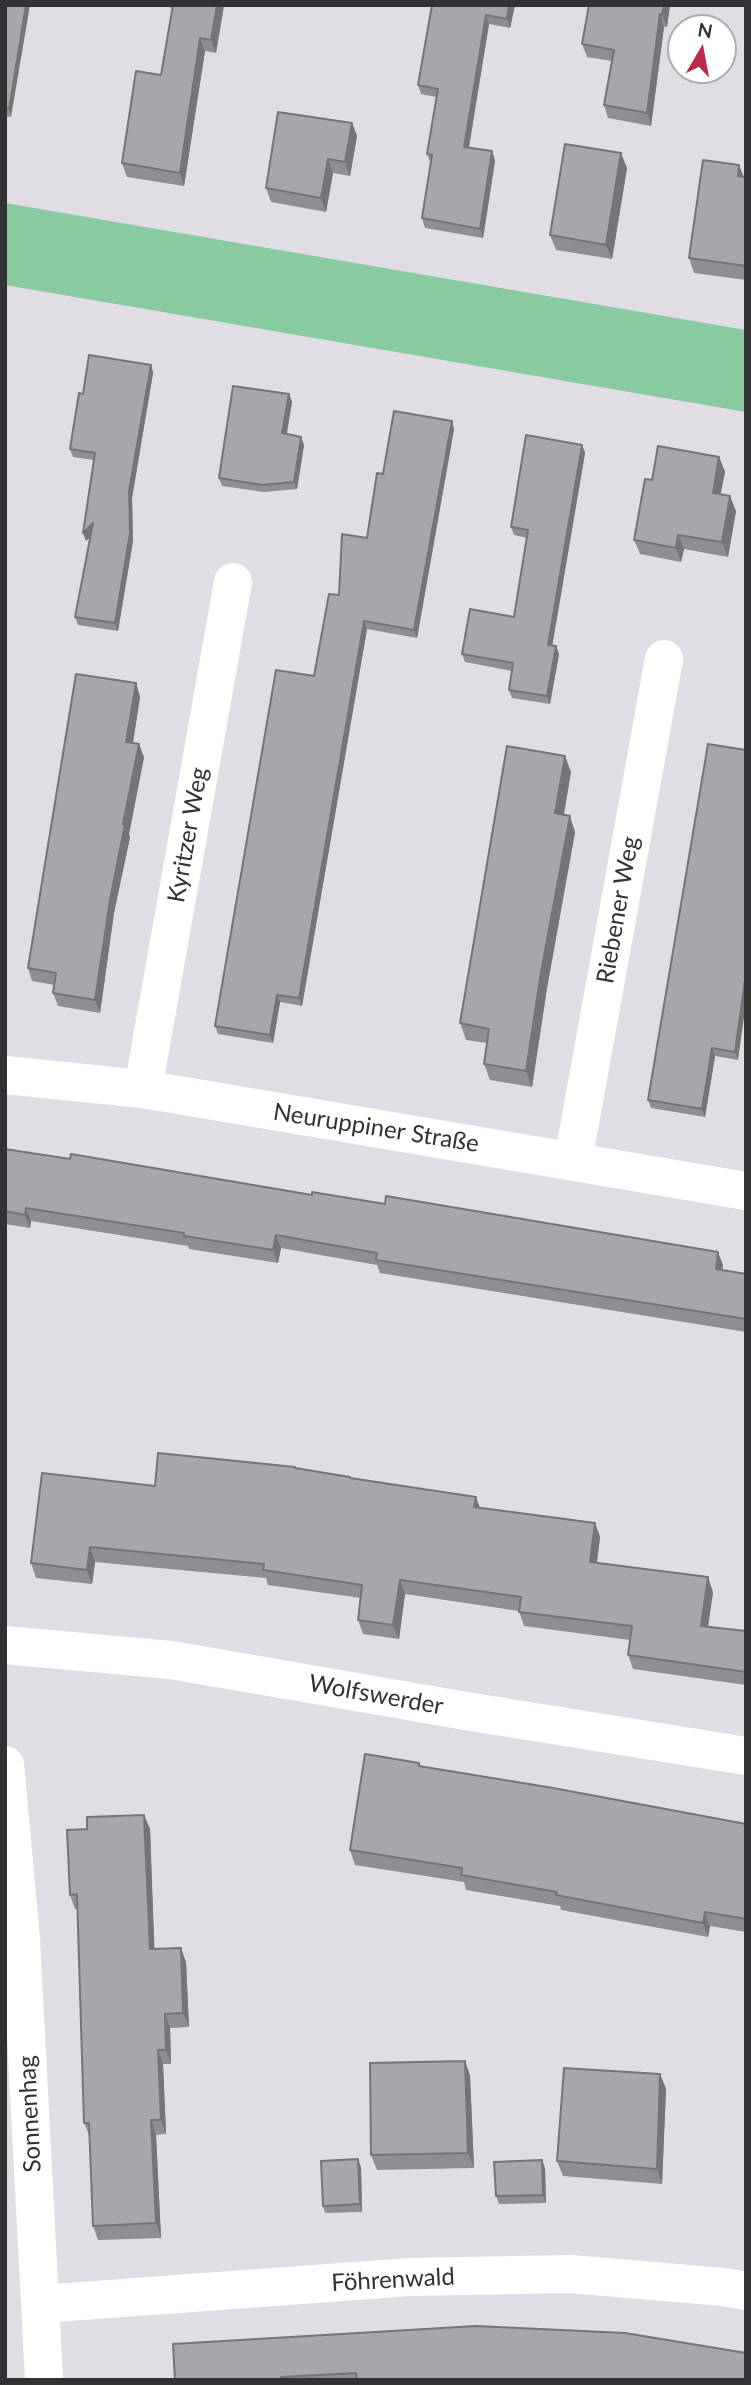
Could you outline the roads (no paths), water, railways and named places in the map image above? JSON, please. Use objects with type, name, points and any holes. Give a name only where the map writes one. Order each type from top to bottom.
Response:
[{"type":"street","name":"Kyritzer Weg","points":[[143,1089],[233,582]]},
{"type":"street","name":"Riebener Weg","points":[[573,1161],[664,659]]},
{"type":"street","name":"Neuruppiner Straße","points":[[5,1075],[143,1089],[746,1191]]},
{"type":"street","name":"Wolfswerder","points":[[5,1645],[171,1660],[746,1756]]},
{"type":"street","name":"Sonnenhag","points":[[5,1765],[21,1939],[44,2380]]},
{"type":"street","name":"Föhrenwald","points":[[41,2304],[411,2277],[557,2274],[746,2291]]}]
